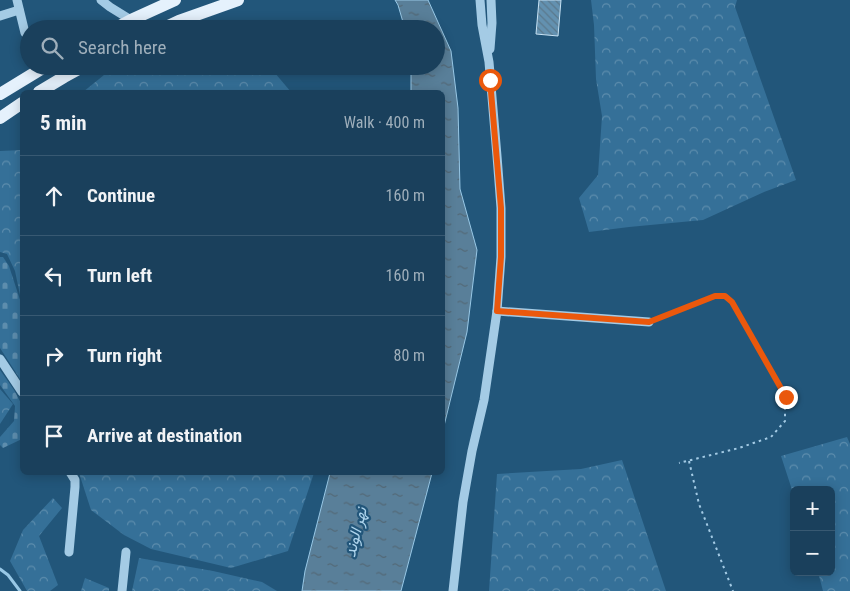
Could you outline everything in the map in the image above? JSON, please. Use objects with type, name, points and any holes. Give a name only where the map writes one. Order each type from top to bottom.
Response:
[{"type":"main road","points":[[131,20],[175,0]]},
{"type":"main road","points":[[182,20],[238,0]]},
{"type":"main road","points":[[0,94],[31,75]]},
{"type":"main road","points":[[42,90],[68,75]]},
{"type":"main road","points":[[0,118],[20,104]]},
{"type":"street","points":[[17,0],[22,20]]},
{"type":"street","points":[[101,0],[131,20]]},
{"type":"street","points":[[452,591],[463,502],[484,400],[497,311],[501,257],[501,208],[489,62],[480,0]]},
{"type":"street","points":[[491,0],[492,23]]},
{"type":"street","points":[[489,62],[495,0]]},
{"type":"street","points":[[0,16],[19,10]]},
{"type":"street","points":[[497,311],[649,322]]},
{"type":"street","points":[[0,360],[20,389]]},
{"type":"street","points":[[69,552],[75,488],[72,475]]},
{"type":"street","points":[[122,591],[126,552]]},
{"type":"path","points":[[649,322],[715,296],[725,296],[732,302],[786,397],[785,421],[771,436],[739,448],[679,463]]},
{"type":"path","points":[[689,461],[699,504],[732,591]]},
{"type":"green space","points":[[591,0],[737,0],[735,7],[796,180],[764,192],[703,220],[589,232],[579,198],[598,175],[602,116],[596,79]]},
{"type":"green space","points":[[104,75],[277,75],[289,90],[85,90]]},
{"type":"green space","points":[[20,150],[20,295],[15,271],[7,254],[0,252],[0,151]]},
{"type":"green space","points":[[0,257],[3,257],[9,266],[20,300],[20,379],[0,348]]},
{"type":"green space","points":[[0,370],[20,401],[20,440],[3,448],[0,445],[0,437],[14,421],[15,406],[0,385]]},
{"type":"green space","points":[[0,389],[13,404],[0,424]]},
{"type":"green space","points":[[847,437],[850,444],[850,591],[823,591],[819,576],[835,576],[835,486],[791,486],[781,456]]},
{"type":"green space","points":[[622,460],[666,591],[489,591],[497,474],[581,469]]},
{"type":"green space","points":[[80,475],[313,475],[288,551],[231,568],[151,549],[124,535],[91,510]]},
{"type":"green space","points":[[53,498],[62,508],[39,536],[58,585],[50,591],[27,591],[10,561],[23,530]]},
{"type":"green space","points":[[139,558],[262,582],[277,591],[132,591]]},
{"type":"green space","points":[[85,578],[109,588],[109,591],[81,591]]},
{"type":"water","points":[[395,0],[428,0],[437,20],[402,20]]},
{"type":"water","points":[[445,38],[451,51],[458,108],[460,189],[477,250],[467,332],[445,422],[445,90],[411,90],[411,75],[445,75]]},
{"type":"water","name":"نهر الوند","points":[[329,475],[431,475],[401,591],[302,591],[305,571]]},
{"type":"building","points":[[539,0],[561,0],[558,36],[536,34]]},
{"type":"waterway","points":[[0,569],[8,575],[20,591]]},
{"type":"route","points":[[490,80],[501,208],[501,257],[497,311],[649,322],[715,296],[725,296],[732,302],[786,397]]}]
